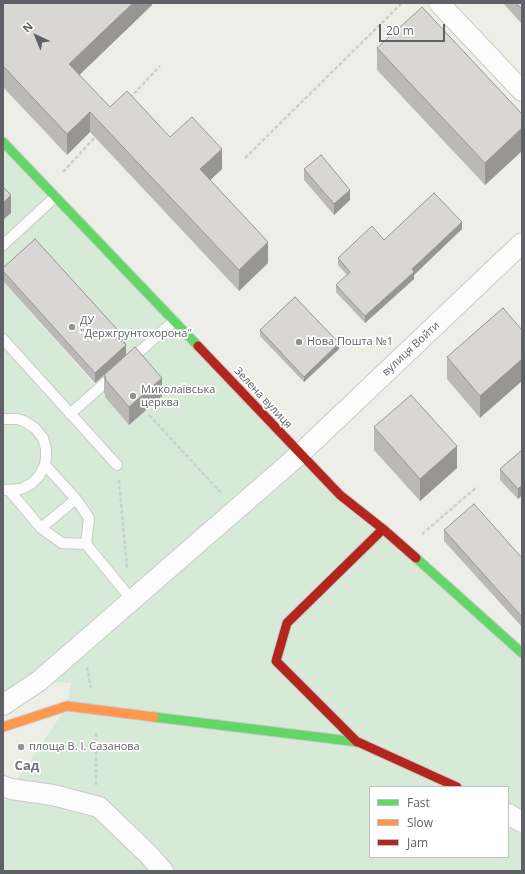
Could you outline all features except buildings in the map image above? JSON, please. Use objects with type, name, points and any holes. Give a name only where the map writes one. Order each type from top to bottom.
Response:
[{"type":"street","points":[[439,3],[522,91]]},
{"type":"street","name":"Зелена вулиця","points":[[3,142],[340,495],[383,529],[522,654]]},
{"type":"street","name":"вулиця Войти","points":[[3,705],[39,681],[131,599],[300,454],[522,243]]},
{"type":"street","points":[[357,742],[276,661],[287,623],[383,529]]},
{"type":"street","points":[[3,727],[67,706],[357,742],[455,786]]},
{"type":"street","points":[[3,786],[11,789],[53,795],[98,807],[148,854],[163,871]]},
{"type":"street","points":[[509,815],[522,822]]},
{"type":"lane","points":[[3,245],[55,197]]},
{"type":"lane","points":[[70,414],[174,321]]},
{"type":"lane","points":[[3,340],[117,465]]},
{"type":"lane","points":[[4,417],[17,418],[35,428],[43,438],[46,450],[44,465],[39,476],[31,484],[20,489],[6,490]]},
{"type":"lane","points":[[44,465],[76,499],[89,518],[86,544],[131,599]]},
{"type":"lane","points":[[6,490],[41,528],[62,542],[86,544]]},
{"type":"lane","points":[[41,528],[76,499]]},
{"type":"path","points":[[245,158],[402,3]]},
{"type":"path","points":[[129,100],[160,66]]},
{"type":"path","points":[[55,197],[62,173],[98,134]]},
{"type":"path","points":[[149,415],[236,510]]},
{"type":"path","points":[[117,465],[131,599]]},
{"type":"path","points":[[405,549],[476,487]]},
{"type":"green space","points":[[3,144],[300,454],[522,648],[522,871],[3,871],[3,803],[67,706],[71,683],[39,681],[3,705],[3,281],[100,391],[91,379],[124,349],[3,278]]},
{"type":"traffic: fast","points":[[3,142],[198,346]]},
{"type":"traffic: fast","points":[[416,558],[522,653]]},
{"type":"traffic: fast","points":[[154,717],[358,742]]},
{"type":"traffic: slow","points":[[3,727],[67,706],[154,717]]},
{"type":"traffic: jam","points":[[198,346],[340,495],[383,529],[416,558]]},
{"type":"traffic: jam","points":[[357,742],[276,661],[287,623],[383,529]]},
{"type":"traffic: jam","points":[[358,742],[455,786]]},
{"type":"place","name":"ДУ \"Держгрунтохорона\"","points":[[72,327]]},
{"type":"place","name":"Нова Пошта №1","points":[[299,342]]},
{"type":"place","name":"Миколаївська церква","points":[[133,396]]},
{"type":"place","name":"площа В. І. Сазанова","points":[[21,747]]},
{"type":"district","name":"Сад","points":[[27,766]]}]
